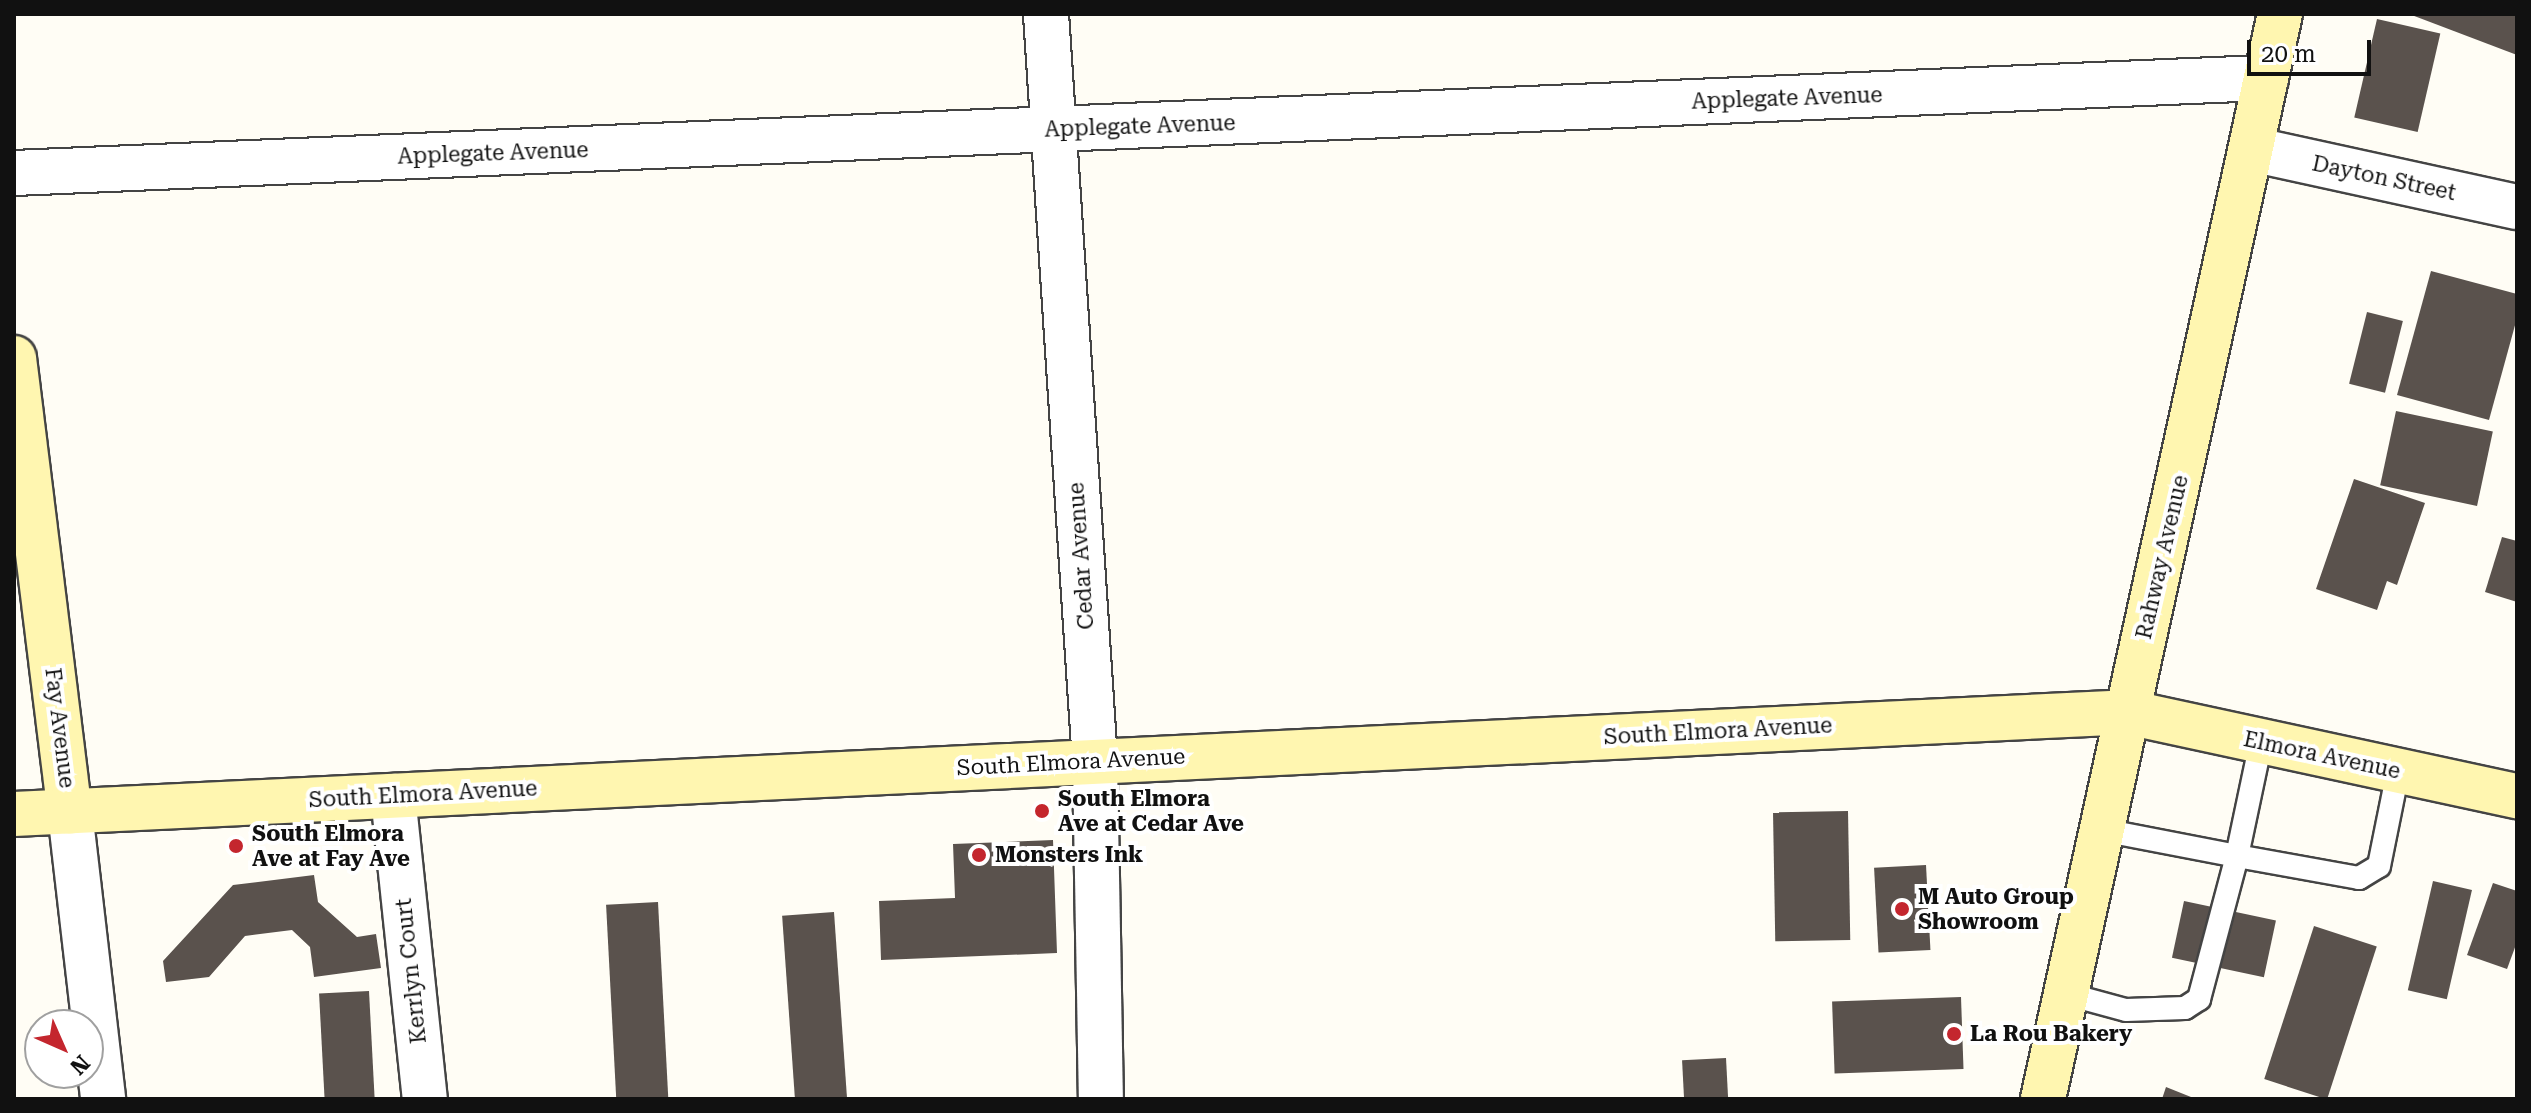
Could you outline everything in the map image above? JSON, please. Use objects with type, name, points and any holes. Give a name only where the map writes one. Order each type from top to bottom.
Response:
[{"type":"main road","name":"Rahway Avenue","points":[[2043,1099],[2280,14]]},
{"type":"main road","name":"Fay Avenue","points":[[14,358],[70,812]]},
{"type":"main road","name":"South Elmora Avenue","points":[[14,814],[2127,712]]},
{"type":"main road","name":"Elmora Avenue","points":[[2127,712],[2517,796]]},
{"type":"street","name":"Cedar Avenue","points":[[1046,14],[1095,761],[1101,1099]]},
{"type":"street","name":"Applegate Avenue","points":[[14,173],[2266,78]]},
{"type":"street","name":"Dayton Street","points":[[2251,149],[2517,207]]},
{"type":"street","name":"Kerrlyn Court","points":[[393,796],[425,1099]]},
{"type":"street","name":"Fay Avenue","points":[[70,812],[103,1099]]},
{"type":"lane","points":[[2067,994],[2126,1010],[2185,1008],[2199,999],[2237,856],[2261,742]]},
{"type":"lane","points":[[2102,830],[2359,878],[2379,866],[2398,772]]},
{"type":"building","points":[[2409,14],[2517,14],[2517,55]]},
{"type":"building","points":[[2377,19],[2440,34],[2418,132],[2354,117]]},
{"type":"building","points":[[2431,271],[2517,294],[2517,318],[2489,420],[2397,395]]},
{"type":"building","points":[[2367,312],[2403,321],[2385,393],[2349,384]]},
{"type":"building","points":[[2396,411],[2493,432],[2477,506],[2380,485]]},
{"type":"building","points":[[2354,479],[2425,503],[2397,585],[2387,581],[2377,610],[2316,589]]},
{"type":"building","points":[[2502,537],[2517,541],[2517,602],[2485,592]]},
{"type":"building","points":[[1848,811],[1850,940],[1775,941],[1773,812]]},
{"type":"building","points":[[1053,840],[1057,953],[881,960],[879,901],[955,898],[953,844]]},
{"type":"building","name":"M Auto Group Showroom","points":[[1926,865],[1930,950],[1879,953],[1874,868]]},
{"type":"building","points":[[314,875],[318,902],[357,937],[376,934],[381,968],[314,977],[310,947],[292,930],[245,936],[209,977],[166,982],[163,961],[233,885]]},
{"type":"building","points":[[2433,881],[2472,890],[2447,999],[2408,990]]},
{"type":"building","points":[[2493,883],[2517,891],[2517,942],[2507,969],[2467,955]]},
{"type":"building","points":[[2184,901],[2276,921],[2264,977],[2172,958]]},
{"type":"building","points":[[658,902],[668,1099],[616,1099],[606,905]]},
{"type":"building","points":[[834,912],[847,1099],[795,1099],[782,916]]},
{"type":"building","points":[[2314,926],[2377,946],[2327,1099],[2264,1079]]},
{"type":"building","points":[[369,991],[375,1099],[325,1099],[319,994]]},
{"type":"building","points":[[1961,997],[1964,1069],[1835,1073],[1832,1002]]},
{"type":"building","points":[[1726,1058],[1728,1099],[1684,1099],[1682,1060]]},
{"type":"building","points":[[2166,1087],[2196,1099],[2162,1099]]},
{"type":"place","name":"South Elmora Ave at Cedar Ave","points":[[1042,811]]},
{"type":"place","name":"South Elmora Ave at Fay Ave","points":[[236,846]]},
{"type":"place","name":"Monsters Ink","points":[[979,855]]},
{"type":"place","name":"M Auto Group Showroom","points":[[1902,909]]},
{"type":"place","name":"La Rou Bakery","points":[[1954,1034]]}]
